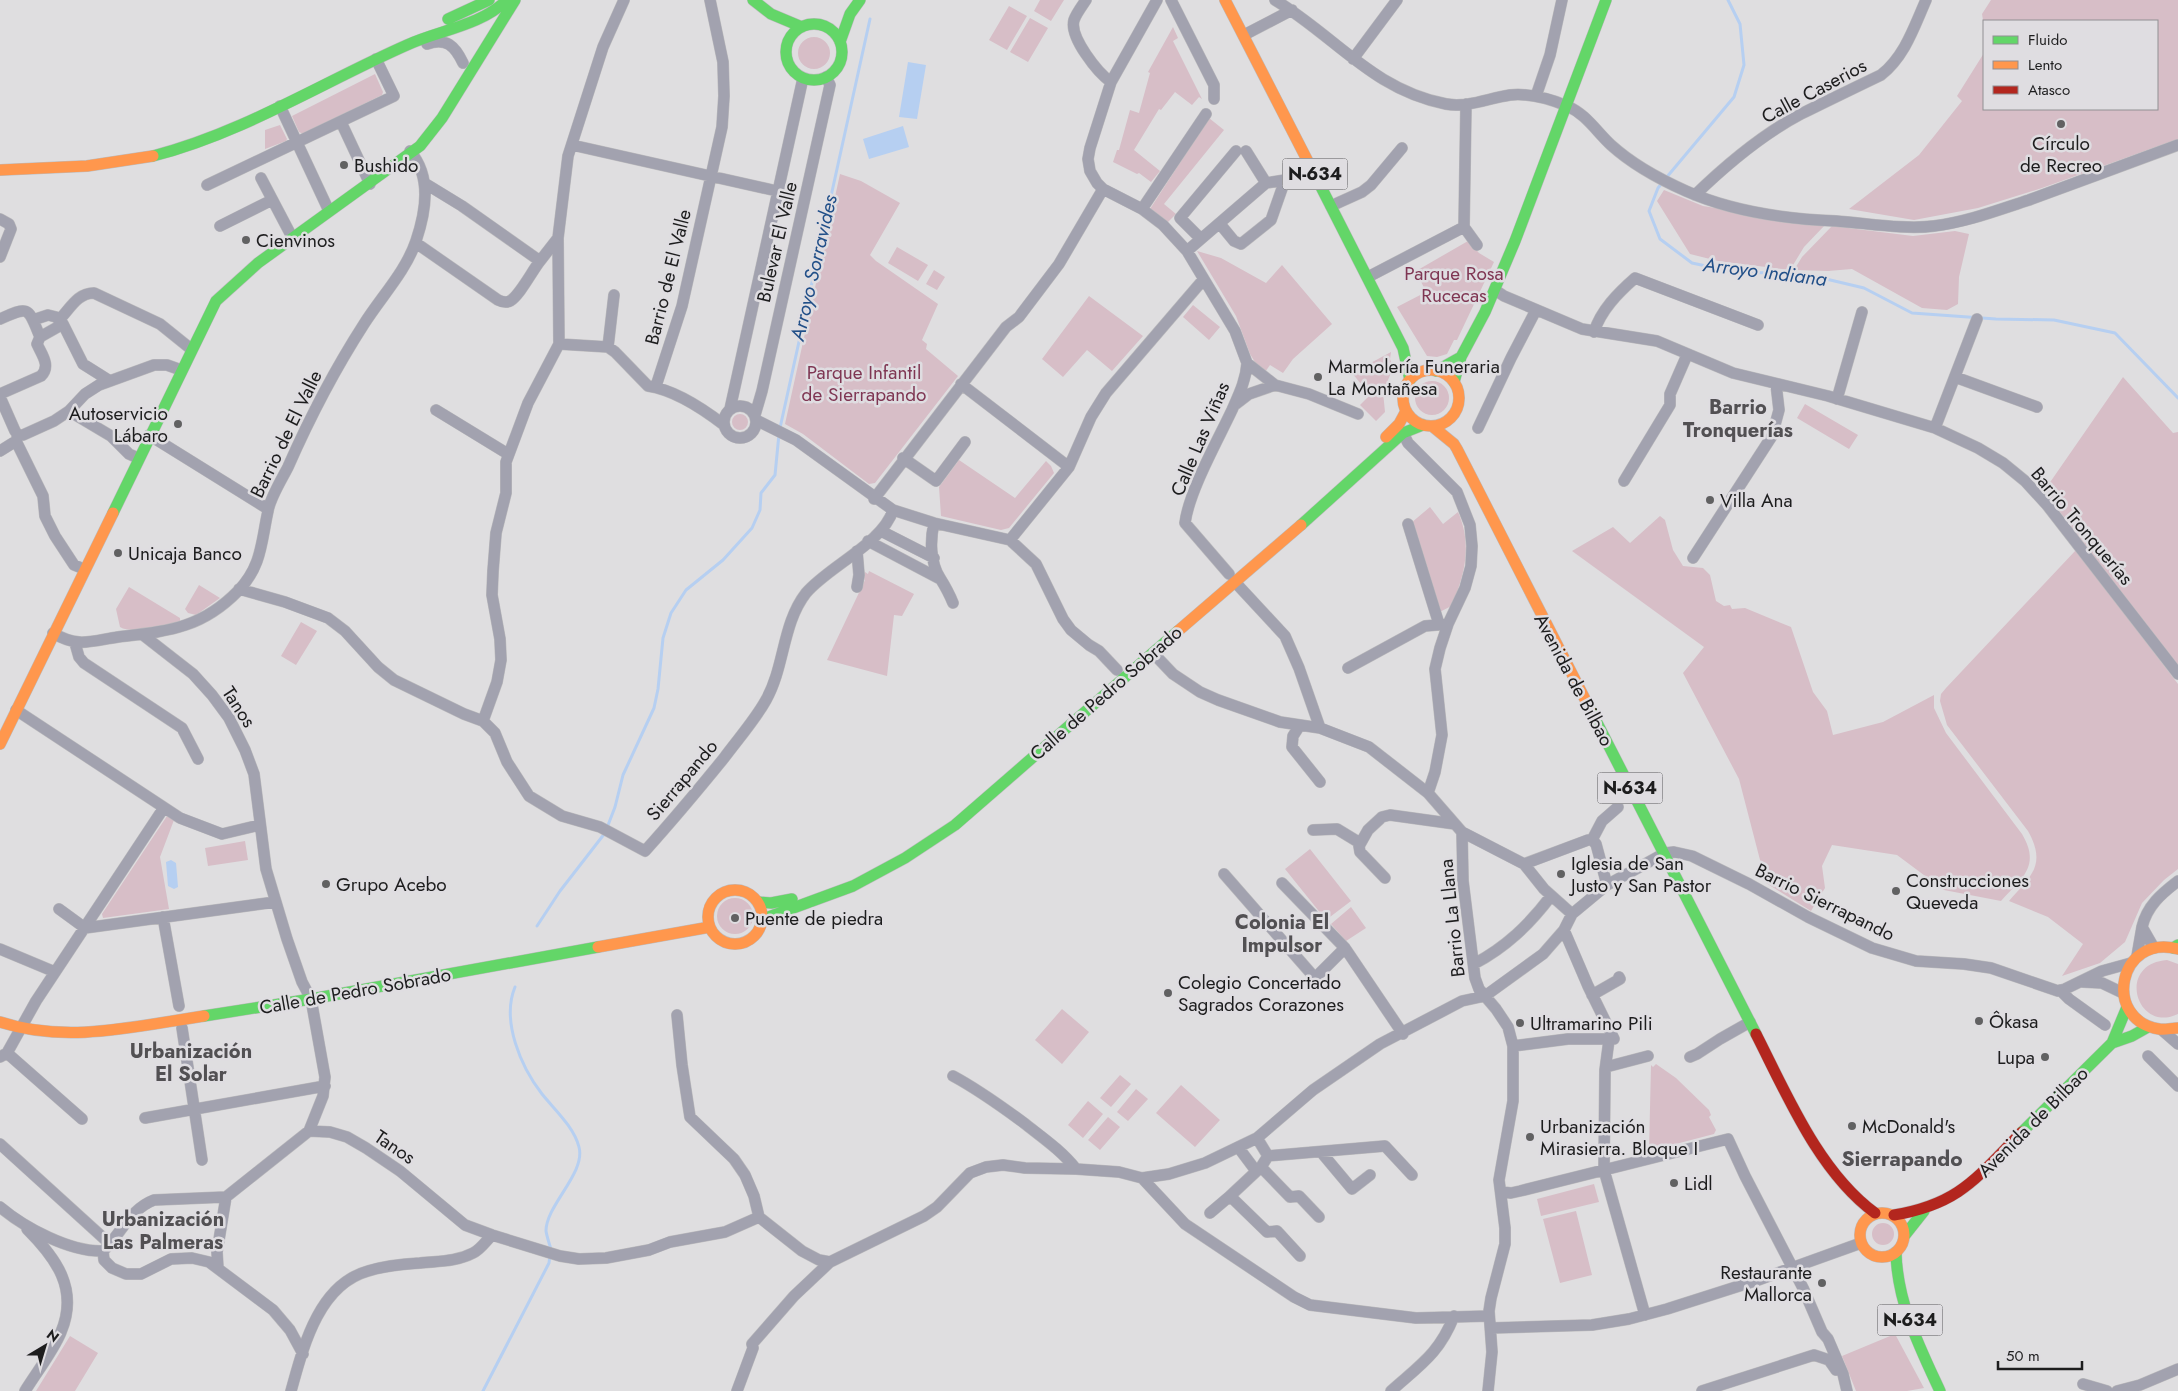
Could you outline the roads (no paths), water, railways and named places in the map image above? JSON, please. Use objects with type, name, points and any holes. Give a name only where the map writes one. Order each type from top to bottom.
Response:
[{"type":"main road","points":[[413,42],[424,30],[489,0]]},
{"type":"main road","points":[[410,152],[414,141],[501,0]]},
{"type":"main road","points":[[0,170],[79,167],[155,156],[202,141],[280,106],[390,52],[494,11],[507,0]]},
{"type":"main road","points":[[0,744],[210,311],[222,294],[247,271],[292,237],[370,184],[420,146],[437,125],[515,0]]},
{"type":"main road","points":[[752,0],[771,14],[802,27]]},
{"type":"main road","points":[[840,42],[850,14],[860,0]]},
{"type":"main road","name":"N-634","points":[[1225,0],[1403,348],[1410,380],[1404,395],[1406,411],[1416,422],[1428,426]]},
{"type":"main road","points":[[1454,382],[1461,357],[1495,290],[1606,0]]},
{"type":"main road","points":[[771,14],[789,39]]},
{"type":"main road","points":[[828,28],[850,14]]},
{"type":"main road","points":[[820,24],[828,28],[840,42],[842,50],[838,66],[826,77],[810,80],[796,74],[788,62],[786,54],[789,39],[794,32],[802,27],[820,24]]},
{"type":"main road","name":"N-634","points":[[1403,348],[1432,371],[1449,377],[1454,382],[1458,390],[1459,400],[1457,409],[1452,417]]},
{"type":"main road","points":[[1410,380],[1421,372],[1432,371],[1461,357]]},
{"type":"main road","name":"Calle de Pedro Sobrado","points":[[763,919],[852,886],[922,848],[955,825],[1153,653],[1387,436],[1399,424],[1406,411]]},
{"type":"main road","points":[[1428,426],[1440,425],[1452,417]]},
{"type":"main road","name":"Avenida de Bilbao","points":[[1452,417],[1454,444],[1537,610],[1808,1131],[1856,1199],[1865,1220]]},
{"type":"main road","name":"Calle de Pedro Sobrado","points":[[758,902],[771,903],[797,898],[848,877],[896,852],[951,815],[1117,670],[1309,518],[1403,433],[1428,426]]},
{"type":"main road","name":"Avenida de Bilbao","points":[[1428,426],[1454,444]]},
{"type":"main road","points":[[728,891],[745,892],[758,902],[763,919],[756,936],[740,944],[722,941],[714,935],[709,922],[713,900],[728,891]]},
{"type":"main road","name":"Calle de Pedro Sobrado","points":[[0,1022],[22,1024],[71,1034],[181,1020],[309,995],[520,962],[679,931],[709,922]]},
{"type":"main road","points":[[2176,947],[2154,948],[2134,960],[2124,977],[2123,993],[2127,1007],[2136,1019],[2148,1027],[2162,1030],[2178,1028]]},
{"type":"main road","points":[[2112,1042],[2127,1007]]},
{"type":"main road","name":"Calle de Pedro Sobrado","points":[[0,1012],[22,1024]]},
{"type":"main road","points":[[2112,1042],[2132,1036],[2148,1027]]},
{"type":"main road","name":"Avenida de Bilbao","points":[[1924,1210],[1955,1196],[1968,1186],[2112,1042]]},
{"type":"main road","name":"Avenida de Bilbao","points":[[1856,1199],[1875,1213]]},
{"type":"main road","points":[[1862,1243],[1860,1231],[1865,1220],[1875,1213],[1894,1215],[1924,1210]]},
{"type":"main road","points":[[1905,1235],[1924,1210]]},
{"type":"main road","points":[[1884,1257],[1896,1252],[1904,1241],[1903,1226],[1894,1215]]},
{"type":"main road","name":"N-634","points":[[1862,1243],[1868,1252],[1884,1257],[1897,1277]]},
{"type":"main road","name":"N-634","points":[[1896,1252],[1897,1277],[1914,1334],[1940,1391]]},
{"type":"street","points":[[52,634],[75,643],[174,630],[197,621],[220,608],[239,589],[285,602],[328,618],[345,630],[378,667],[394,680],[464,714],[483,721],[497,682],[501,660],[500,640],[492,595],[496,533],[506,493],[504,470],[508,454],[528,404],[559,344],[558,238],[565,174],[572,145],[603,47],[624,0]]},
{"type":"street","name":"Barrio de El Valle","points":[[656,386],[682,306],[722,127],[725,79],[710,0]]},
{"type":"street","points":[[1086,0],[1074,20],[1075,35],[1101,75],[1111,82]]},
{"type":"street","points":[[1157,0],[1111,82],[1088,159],[1092,178],[1103,188],[1142,209],[1163,225],[1187,251],[1234,331],[1247,363],[1274,385],[1309,394],[1358,414]]},
{"type":"street","points":[[1171,0],[1214,85],[1214,100]]},
{"type":"street","points":[[1275,0],[1323,33],[1353,59],[1382,80],[1412,94],[1455,106],[1509,95],[1536,96],[1566,105],[1581,112],[1608,142],[1625,157],[1656,177],[1695,195],[1730,206],[1792,219],[1878,223],[1910,227],[1933,226],[1994,212],[2178,145]]},
{"type":"street","points":[[1353,59],[1397,0]]},
{"type":"street","points":[[1536,96],[1550,55],[1562,0]]},
{"type":"street","name":"Calle Caserios","points":[[1695,195],[1725,166],[1767,135],[1801,114],[1881,76],[1892,66],[1906,44],[1926,0]]},
{"type":"street","points":[[1244,35],[1292,10]]},
{"type":"street","points":[[390,52],[402,55],[423,45],[440,41],[449,43],[455,48],[462,63]]},
{"type":"street","points":[[207,185],[394,96],[376,59]]},
{"type":"street","name":"Bulevar El Valle","points":[[752,433],[830,86],[826,77]]},
{"type":"street","name":"Bulevar El Valle","points":[[727,416],[803,78]]},
{"type":"street","points":[[1466,104],[1464,228],[1477,245]]},
{"type":"street","points":[[280,106],[329,211]]},
{"type":"street","points":[[1142,209],[1206,114]]},
{"type":"street","points":[[341,122],[370,184]]},
{"type":"street","points":[[572,145],[777,191]]},
{"type":"street","points":[[1331,206],[1362,192],[1371,185],[1402,148]]},
{"type":"street","points":[[1202,239],[1180,218],[1241,151],[1266,183]]},
{"type":"street","name":"Barrio de El Valle","points":[[239,589],[260,557],[268,509],[330,380],[372,312],[401,270],[416,243],[422,219],[426,184],[419,163],[410,152]]},
{"type":"street","points":[[1187,251],[1266,183],[1285,180],[1314,171]]},
{"type":"street","points":[[260,178],[292,237]]},
{"type":"street","points":[[1220,224],[1234,241],[1241,244],[1271,220],[1285,180]]},
{"type":"street","points":[[426,184],[462,206],[540,261]]},
{"type":"street","points":[[874,499],[903,458],[1008,324],[1023,312],[1059,264],[1103,188]]},
{"type":"street","points":[[220,226],[272,200]]},
{"type":"street","points":[[0,219],[9,224],[11,229],[0,257]]},
{"type":"street","points":[[1368,277],[1464,228]]},
{"type":"street","points":[[416,243],[498,300],[505,302],[510,301],[516,295],[558,238]]},
{"type":"street","points":[[1594,332],[1597,324],[1616,295],[1635,278],[1758,325]]},
{"type":"street","points":[[1010,540],[1069,467],[1091,418],[1106,393],[1203,280]]},
{"type":"street","name":"Barrio Tronquerías","points":[[1495,290],[1572,325],[1594,332],[1641,337],[1733,373],[1837,399],[1935,428],[1978,448],[2003,463],[2025,481],[2053,512],[2178,674]]},
{"type":"street","points":[[39,340],[61,322],[78,298],[85,294],[94,293],[160,324],[191,349]]},
{"type":"street","points":[[559,344],[608,347],[614,295]]},
{"type":"street","points":[[0,319],[22,310],[29,313],[33,320],[46,365],[44,372],[41,376],[0,396],[42,496],[45,516],[55,536],[74,565],[84,569]]},
{"type":"street","points":[[1478,428],[1536,310]]},
{"type":"street","points":[[1837,399],[1862,312]]},
{"type":"street","points":[[33,320],[48,315],[61,322],[83,364],[110,381]]},
{"type":"street","points":[[1935,428],[1960,380],[1977,319]]},
{"type":"street","name":"Barrio de El Valle","points":[[608,347],[648,386],[656,386],[680,396],[706,412],[727,416]]},
{"type":"street","points":[[1624,481],[1670,405],[1670,394],[1687,355]]},
{"type":"street","name":"Calle Las Viñas","points":[[1232,578],[1186,523],[1196,490],[1244,380],[1247,363]]},
{"type":"street","points":[[0,451],[17,438],[36,430],[69,411],[91,390],[110,381],[154,365],[167,365],[181,370]]},
{"type":"street","points":[[1960,380],[2038,407]]},
{"type":"street","points":[[961,384],[1069,467]]},
{"type":"street","points":[[1693,558],[1772,436],[1779,410],[1776,384]]},
{"type":"street","points":[[1233,406],[1249,394],[1274,385]]},
{"type":"street","points":[[770,428],[752,433],[745,438],[736,438],[728,433],[727,416],[735,407],[744,406],[749,409],[755,418],[770,428],[790,436],[874,499],[893,510],[934,523],[1010,540],[1036,564],[1063,619],[1071,630],[1084,642],[1099,651],[1117,670]]},
{"type":"street","points":[[436,410],[508,454]]},
{"type":"street","points":[[69,411],[111,436],[129,454],[138,458]]},
{"type":"street","points":[[1403,433],[1408,443],[1457,492],[1470,525],[1472,546],[1471,566],[1465,588],[1443,624],[1435,669],[1442,735],[1435,772],[1428,793]]},
{"type":"street","points":[[149,435],[268,509]]},
{"type":"street","points":[[903,458],[936,481],[965,442]]},
{"type":"street","name":"Sierrapando","points":[[483,721],[495,733],[503,747],[507,762],[529,796],[562,816],[600,827],[645,851],[679,813],[741,736],[766,700],[776,678],[794,614],[806,594],[820,579],[881,531],[888,523],[893,510]]},
{"type":"street","points":[[934,523],[930,544],[940,579],[949,592],[953,603]]},
{"type":"street","points":[[1408,524],[1443,624]]},
{"type":"street","points":[[881,531],[934,558]]},
{"type":"street","points":[[868,541],[940,579]]},
{"type":"street","points":[[857,551],[859,576],[857,587]]},
{"type":"street","points":[[1232,578],[1285,636],[1299,668],[1320,728]]},
{"type":"street","points":[[1348,668],[1419,629],[1443,624]]},
{"type":"street","name":"Tanos","points":[[143,635],[193,674],[229,718],[254,774],[266,869],[274,902],[309,995]]},
{"type":"street","points":[[75,643],[79,657],[84,663],[182,728],[198,759]]},
{"type":"street","points":[[1153,653],[1173,674],[1200,692],[1218,700],[1268,718],[1320,728],[1369,747],[1428,793],[1458,828]]},
{"type":"street","points":[[16,710],[163,809],[180,818],[222,834],[260,825]]},
{"type":"street","points":[[1300,725],[1293,736],[1292,747],[1320,782]]},
{"type":"street","points":[[1592,840],[1602,821],[1618,807]]},
{"type":"street","points":[[82,1119],[4,1055],[54,972],[163,809]]},
{"type":"street","points":[[1385,878],[1360,852],[1360,843],[1375,822],[1390,815],[1458,828],[1524,864],[1551,896],[1572,914]]},
{"type":"street","name":"Barrio La Llana","points":[[1257,1138],[1313,1090],[1380,1044],[1403,1034],[1462,1001],[1485,996],[1475,978],[1463,889],[1458,828]]},
{"type":"street","points":[[1313,830],[1337,829],[1360,843]]},
{"type":"street","points":[[1592,840],[1596,844],[1607,885]]},
{"type":"street","points":[[1524,864],[1592,840]]},
{"type":"street","points":[[1488,1391],[1492,1352],[1491,1298],[1505,1244],[1502,1192],[1499,1180],[1513,1101],[1513,1046],[1508,1027],[1485,996],[1543,954],[1564,930],[1572,914],[1607,885],[1665,853]]},
{"type":"street","name":"Barrio Sierrapando","points":[[1665,853],[1682,853],[1696,858],[1835,931],[1887,953],[1916,961],[1982,966],[2049,989],[2060,990],[2105,1026]]},
{"type":"street","points":[[1224,874],[1316,978],[1346,948]]},
{"type":"street","points":[[2060,990],[2082,982],[2102,971],[2134,960],[2144,918],[2154,902],[2178,881]]},
{"type":"street","points":[[1282,883],[1346,948],[1403,1034]]},
{"type":"street","points":[[1474,964],[1515,937],[1534,918],[1551,896]]},
{"type":"street","points":[[59,909],[85,928],[274,902]]},
{"type":"street","points":[[163,918],[179,1006]]},
{"type":"street","points":[[2142,927],[2154,948]]},
{"type":"street","points":[[1564,930],[1611,1039],[1606,1067],[1604,1170],[1645,1315]]},
{"type":"street","points":[[0,949],[54,972]]},
{"type":"street","points":[[1592,995],[1620,979],[1619,977]]},
{"type":"street","points":[[2082,982],[2102,983],[2123,993]]},
{"type":"street","points":[[303,1354],[290,1330],[273,1310],[209,1262],[192,1258],[171,1259],[141,1274],[126,1274],[112,1268],[104,1260],[106,1248],[135,1211],[144,1204],[154,1200],[226,1198],[309,1131],[325,1086],[325,1077],[309,995]]},
{"type":"street","points":[[677,1015],[690,1117],[734,1159],[745,1175],[754,1196],[759,1217],[802,1251],[819,1260],[830,1262]]},
{"type":"street","points":[[1690,1057],[1750,1022]]},
{"type":"street","points":[[182,1028],[202,1160]]},
{"type":"street","points":[[2162,1030],[2178,1044]]},
{"type":"street","points":[[1513,1046],[1568,1039],[1611,1039]]},
{"type":"street","points":[[1606,1067],[1648,1056]]},
{"type":"street","points":[[2148,1056],[2178,1086]]},
{"type":"street","points":[[953,1076],[980,1090],[1044,1138],[1066,1156],[1076,1169]]},
{"type":"street","points":[[145,1118],[325,1086]]},
{"type":"street","name":"Tanos","points":[[309,1131],[330,1132],[347,1137],[400,1171],[465,1224],[492,1236],[560,1256],[579,1259],[606,1258],[649,1250],[670,1242],[724,1232],[759,1217]]},
{"type":"street","points":[[738,1391],[752,1344],[794,1296],[830,1262],[924,1216],[937,1207],[970,1173],[986,1167],[1004,1165],[1025,1168],[1119,1172],[1142,1178],[1169,1174],[1205,1163],[1257,1138],[1268,1156]]},
{"type":"street","points":[[1502,1192],[1511,1193],[1728,1139],[1822,1332],[1832,1348],[1843,1374],[1845,1386]]},
{"type":"street","points":[[0,1144],[106,1248]]},
{"type":"street","points":[[1210,1213],[1258,1169],[1268,1156],[1385,1146],[1412,1175]]},
{"type":"street","points":[[1238,1147],[1258,1169],[1290,1197],[1299,1196],[1318,1217]]},
{"type":"street","points":[[1321,1152],[1352,1189],[1370,1175]]},
{"type":"street","points":[[1142,1178],[1186,1224],[1294,1297],[1310,1305],[1416,1318],[1454,1316],[1490,1322],[1592,1325],[1612,1323],[1645,1315],[1792,1268],[1862,1243]]},
{"type":"street","points":[[1230,1196],[1268,1232],[1277,1231],[1300,1256]]},
{"type":"street","points":[[218,1268],[217,1252],[226,1198]]},
{"type":"street","points":[[0,1208],[21,1223],[53,1256],[62,1275],[66,1300],[61,1332],[25,1391]]},
{"type":"street","points":[[21,1223],[81,1249],[106,1248]]},
{"type":"street","points":[[291,1391],[316,1317],[328,1300],[345,1282],[367,1271],[452,1260],[474,1253],[492,1236]]},
{"type":"street","points":[[1391,1391],[1442,1344],[1454,1316]]},
{"type":"street","points":[[1814,1355],[1822,1342],[1822,1332]]},
{"type":"street","points":[[1702,1391],[1814,1355],[1831,1361],[1838,1377],[1845,1386]]},
{"type":"street","points":[[2117,1391],[2140,1385],[2178,1369]]},
{"type":"street","points":[[2083,1384],[2107,1391]]},
{"type":"water","points":[[908,62],[926,65],[917,119],[899,117]]},
{"type":"water","points":[[903,126],[909,147],[869,159],[863,139]]},
{"type":"water","points":[[171,860],[176,863],[178,887],[174,889],[168,886],[166,862]]},
{"type":"waterway","name":"Arroyo Indiana","points":[[1666,178],[1734,97],[1744,65],[1740,24],[1728,0]]},
{"type":"waterway","name":"Arroyo Sorravides","points":[[780,428],[870,19]]},
{"type":"waterway","name":"Arroyo Indiana","points":[[1662,183],[1658,188],[1649,211],[1660,239],[1692,263],[1734,272],[1805,274],[1864,288],[1912,313],[1996,319],[2054,320],[2115,333],[2178,398]]},
{"type":"waterway","name":"Arroyo Sorravides","points":[[537,926],[560,891],[605,833],[615,807],[623,775],[654,708],[658,689],[663,638],[671,613],[686,590],[723,560],[752,528],[760,510],[761,493],[775,475],[779,434]]},
{"type":"waterway","name":"Arroyo Sorravides","points":[[515,987],[511,1000],[510,1014],[515,1043],[534,1083],[573,1132],[579,1147],[580,1157],[577,1167],[548,1221],[546,1231],[551,1249]]},
{"type":"waterway","name":"Arroyo Sorravides","points":[[483,1391],[549,1263],[550,1255]]},
{"type":"place","name":"Círculo de Recreo","points":[[2061,124]]},
{"type":"place","name":"Bushido","points":[[344,165]]},
{"type":"place","name":"Cienvinos","points":[[246,240]]},
{"type":"place","name":"Marmolería Funeraria La Montañesa","points":[[1318,377]]},
{"type":"place","name":"Autoservicio Lábaro","points":[[178,424]]},
{"type":"place","name":"Villa Ana","points":[[1710,500]]},
{"type":"place","name":"Unicaja Banco","points":[[118,553]]},
{"type":"place","name":"Iglesia de San Justo y San Pastor","points":[[1561,874]]},
{"type":"place","name":"Grupo Acebo","points":[[326,884]]},
{"type":"place","name":"Construcciones Queveda","points":[[1896,891]]},
{"type":"place","name":"Puente de piedra","points":[[735,918]]},
{"type":"place","name":"Colegio Concertado Sagrados Corazones","points":[[1168,993]]},
{"type":"place","name":"Ôkasa","points":[[1979,1021]]},
{"type":"place","name":"Ultramarino Pili","points":[[1520,1023]]},
{"type":"place","name":"Lupa","points":[[2045,1057]]},
{"type":"place","name":"McDonald's","points":[[1852,1126]]},
{"type":"place","name":"Urbanización Mirasierra. Bloque I","points":[[1530,1137]]},
{"type":"place","name":"Lidl","points":[[1674,1183]]},
{"type":"place","name":"Restaurante Mallorca","points":[[1822,1283]]},
{"type":"district","name":"Barrio Tronquerías","points":[[1738,418]]},
{"type":"district","name":"Colonia El Impulsor","points":[[1282,934]]},
{"type":"district","name":"Urbanización El Solar","points":[[191,1062]]},
{"type":"district","name":"Sierrapando","points":[[1902,1159]]},
{"type":"district","name":"Urbanización Las Palmeras","points":[[163,1230]]},
{"type":"park label","name":"Parque Rosa Rucecas","points":[[1454,284]]},
{"type":"park label","name":"Parque Infantil de Sierrapando","points":[[864,383]]}]
